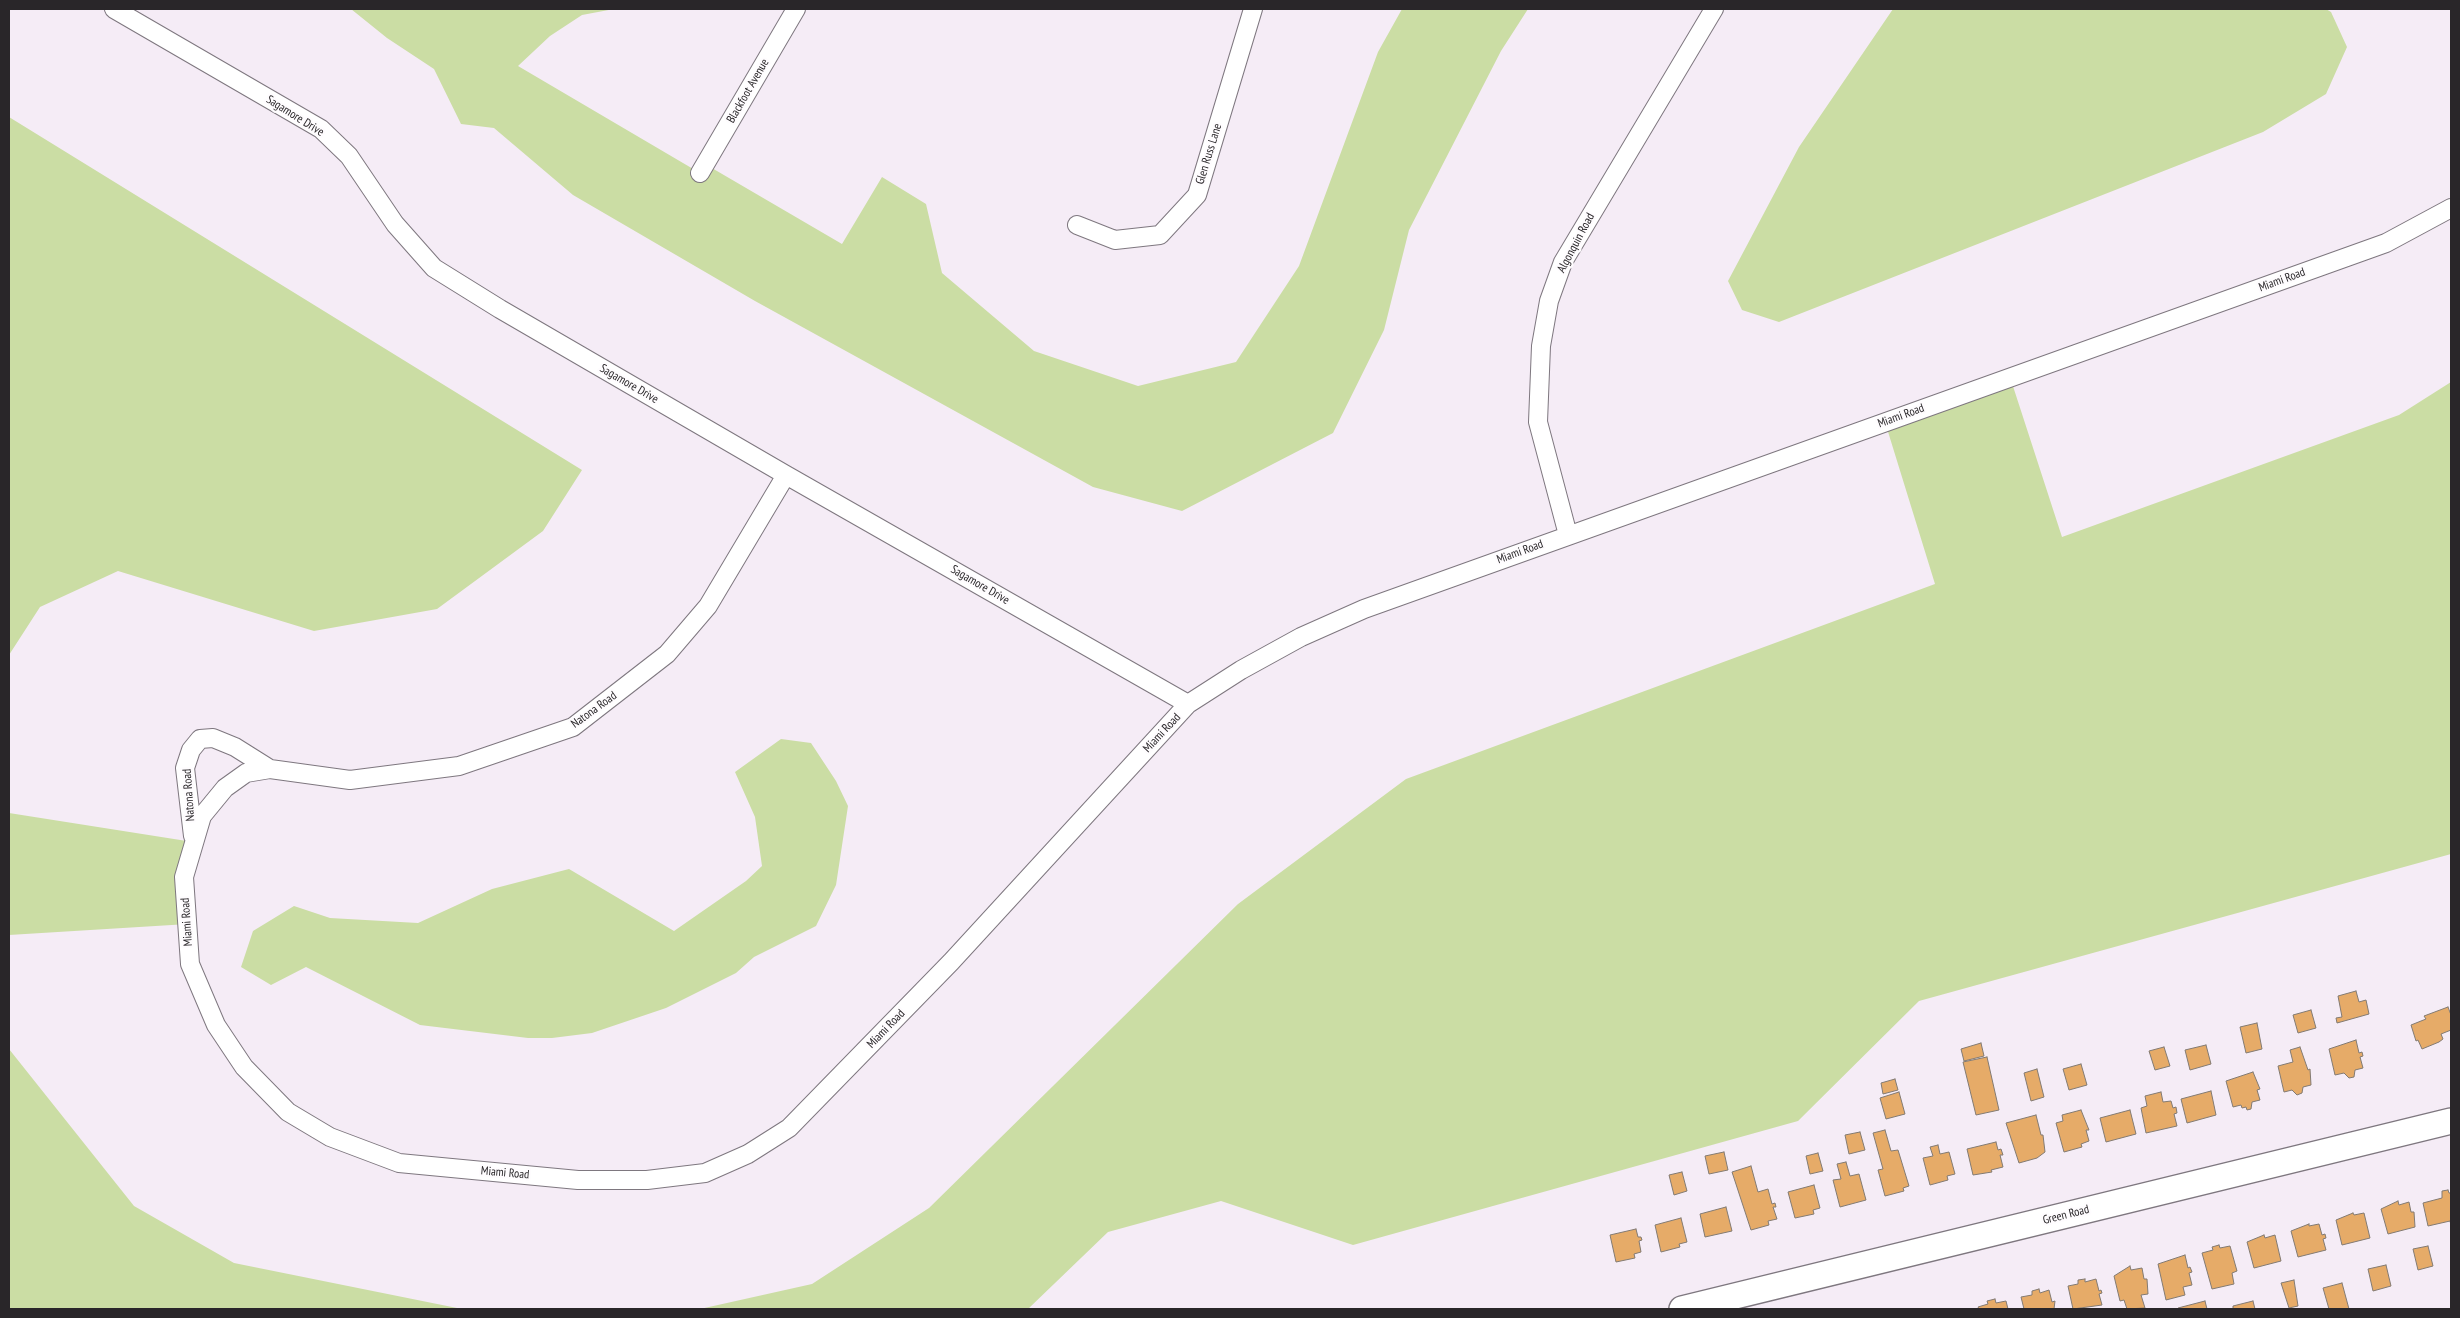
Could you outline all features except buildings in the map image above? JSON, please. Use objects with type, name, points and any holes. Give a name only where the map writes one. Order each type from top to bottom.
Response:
[{"type":"main road","name":"Green Road","points":[[1682,1309],[2451,1121]]},
{"type":"street","name":"Sagamore Drive","points":[[114,9],[320,129],[349,156],[395,224],[434,268],[500,309],[786,475],[1188,704]]},
{"type":"street","name":"Blackfoot Avenue","points":[[700,173],[796,9]]},
{"type":"street","name":"Glen Russ Lane","points":[[1077,225],[1115,240],[1160,234],[1197,194],[1253,9]]},
{"type":"street","name":"Algonquin Road","points":[[1568,534],[1538,422],[1541,346],[1549,301],[1563,262],[1714,9]]},
{"type":"street","name":"Miami Road","points":[[202,816],[184,877],[190,964],[216,1025],[244,1067],[288,1112],[330,1137],[398,1163],[578,1180],[647,1180],[705,1173],[748,1154],[789,1128],[825,1094],[951,962],[1188,704],[1241,670],[1300,637],[1364,609],[1568,534],[2386,243],[2451,208]]},
{"type":"street","name":"Natona Road","points":[[202,816],[225,788],[246,773],[270,769],[350,780],[459,766],[574,727],[667,654],[708,606],[786,475]]},
{"type":"street","name":"Natona Road","points":[[194,842],[185,768],[191,750],[200,740],[213,738],[236,747],[270,769]]},
{"type":"green space","points":[[351,9],[614,9],[582,15],[550,36],[518,66],[700,173],[705,164],[842,244],[882,177],[926,204],[942,273],[1034,351],[1138,386],[1236,362],[1299,266],[1378,52],[1402,9],[1528,9],[1501,51],[1409,230],[1384,330],[1333,433],[1182,511],[1093,487],[755,301],[573,195],[494,128],[461,124],[434,69],[387,38]]},
{"type":"green space","points":[[1893,9],[2326,9],[2331,12],[2347,47],[2326,94],[2263,132],[1779,322],[1742,310],[1728,281],[1799,147]]},
{"type":"green space","points":[[9,117],[582,470],[543,531],[437,609],[314,631],[118,571],[40,607],[9,655]]},
{"type":"green space","points":[[2010,377],[2062,537],[2399,415],[2451,382],[2451,854],[1919,1001],[1798,1121],[1353,1245],[1221,1201],[1108,1232],[1028,1309],[700,1309],[812,1284],[929,1208],[1238,904],[1406,779],[1935,584],[1885,422]]},
{"type":"green space","points":[[781,739],[811,743],[836,781],[848,806],[836,885],[816,926],[754,957],[736,973],[666,1008],[592,1033],[552,1038],[528,1038],[420,1025],[306,967],[271,985],[241,967],[253,931],[294,906],[330,918],[418,923],[492,889],[569,869],[674,931],[746,881],[762,866],[755,817],[735,772]]},
{"type":"green space","points":[[9,813],[193,842],[188,924],[9,935]]},
{"type":"green space","points":[[9,1049],[134,1206],[234,1263],[462,1309],[9,1309]]}]
